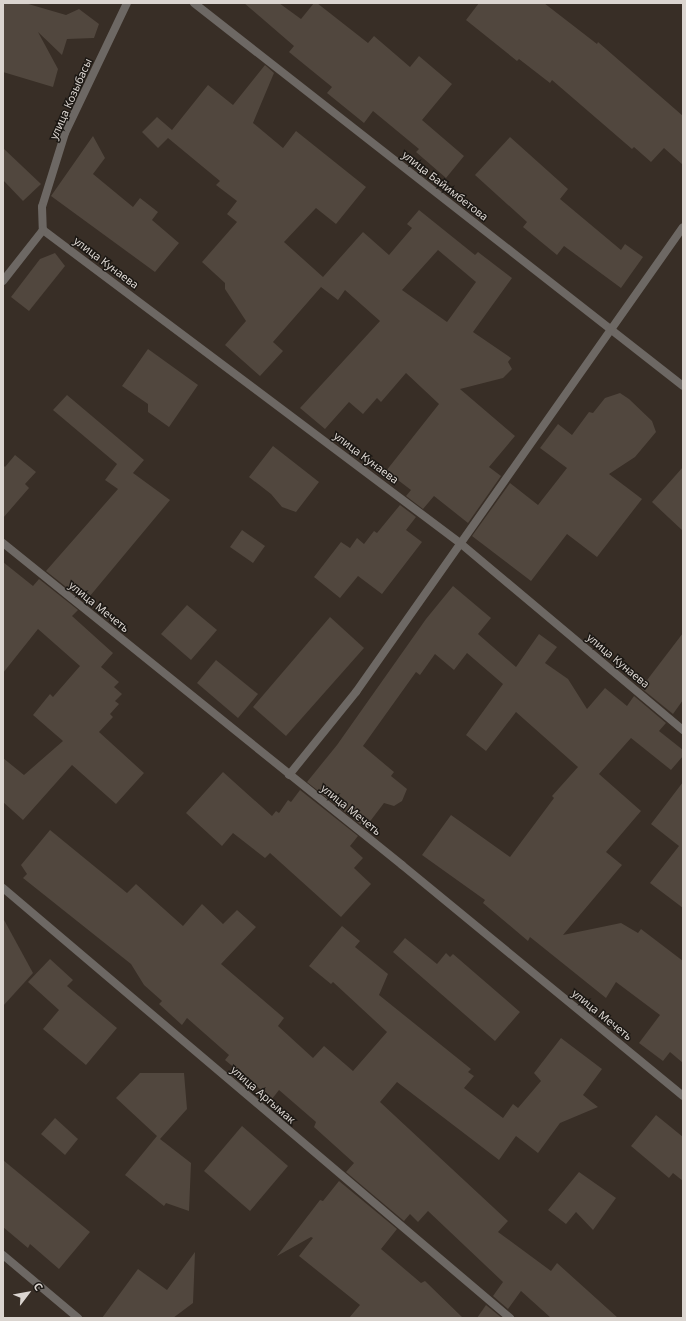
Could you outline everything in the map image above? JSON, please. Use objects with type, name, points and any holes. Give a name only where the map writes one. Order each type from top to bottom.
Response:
[{"type":"street","name":"улица Козыбасы","points":[[44,230],[42,207],[65,133],[127,3]]},
{"type":"street","name":"улица Байимбетова","points":[[194,3],[683,386]]},
{"type":"street","points":[[290,775],[356,692],[683,227]]},
{"type":"street","points":[[3,281],[44,230]]},
{"type":"street","name":"улица Кунаева","points":[[44,230],[460,543],[683,730]]},
{"type":"street","name":"улица Мечеть","points":[[3,543],[683,1096]]},
{"type":"street","name":"улица Аргымак","points":[[3,888],[510,1318]]},
{"type":"street","points":[[3,1255],[78,1318]]},
{"type":"building","points":[[3,3],[25,3],[66,15],[79,9],[99,24],[94,38],[67,39],[62,55],[38,32],[58,69],[53,87],[3,72]]},
{"type":"building","points":[[244,3],[279,3],[301,19],[314,3],[317,3],[368,43],[374,36],[410,67],[419,56],[452,84],[422,120],[464,156],[446,178],[416,152],[419,149],[373,111],[364,123],[327,93],[332,87],[289,52],[294,46]]},
{"type":"building","points":[[479,3],[544,3],[597,44],[598,42],[683,116],[683,165],[664,148],[651,162],[634,147],[632,149],[552,80],[550,83],[519,59],[517,61],[466,20]]},
{"type":"building","points":[[265,65],[274,73],[253,123],[283,148],[296,131],[366,187],[336,224],[316,208],[284,242],[323,277],[363,232],[389,255],[412,228],[407,224],[419,210],[475,255],[478,252],[512,278],[473,332],[511,358],[508,362],[512,369],[503,378],[460,389],[515,436],[489,467],[501,476],[468,523],[434,496],[423,509],[406,496],[411,490],[386,471],[439,404],[406,373],[381,402],[377,398],[363,414],[349,402],[325,429],[300,408],[380,321],[345,290],[338,300],[321,287],[273,342],[283,351],[260,376],[225,345],[246,321],[225,289],[225,283],[202,262],[237,222],[227,214],[237,201],[216,185],[220,181],[168,138],[158,148],[142,132],[157,117],[172,130],[208,85],[233,105]],"holes":[[[438,250],[476,282],[447,322],[402,290]]]},
{"type":"building","points":[[93,136],[105,158],[93,174],[133,207],[140,198],[158,212],[152,220],[179,243],[155,272],[51,196]]},
{"type":"building","points":[[510,137],[568,189],[560,199],[621,250],[625,244],[643,257],[621,288],[564,246],[557,255],[523,227],[527,222],[475,175]]},
{"type":"building","points":[[3,148],[41,184],[23,201],[3,180]]},
{"type":"building","points":[[55,253],[65,266],[29,311],[11,297],[40,259]]},
{"type":"building","points":[[148,349],[198,385],[169,427],[148,412],[148,404],[122,386]]},
{"type":"building","points":[[620,393],[629,399],[652,421],[656,432],[635,457],[609,474],[642,499],[597,557],[567,534],[531,581],[472,536],[510,483],[538,505],[567,468],[540,448],[558,424],[572,435],[589,412],[593,413],[605,398]]},
{"type":"building","points":[[67,395],[144,460],[133,473],[170,500],[85,602],[46,571],[118,489],[105,480],[117,464],[53,410]]},
{"type":"building","points":[[273,446],[319,482],[296,512],[282,507],[271,494],[249,477]]},
{"type":"building","points":[[15,455],[36,472],[25,484],[29,488],[3,518],[3,465],[5,467]]},
{"type":"building","points":[[683,467],[683,531],[652,502]]},
{"type":"building","points":[[400,505],[416,517],[406,530],[422,542],[382,594],[358,576],[340,598],[314,577],[341,542],[350,548],[357,538],[364,544],[374,531],[377,533]]},
{"type":"building","points":[[242,530],[265,546],[253,563],[230,547]]},
{"type":"building","points":[[3,562],[33,586],[39,579],[78,610],[72,616],[113,653],[101,667],[119,682],[114,687],[122,694],[115,701],[119,704],[110,714],[113,717],[99,732],[144,773],[116,804],[72,765],[23,820],[3,802],[3,758],[24,775],[63,741],[33,715],[50,694],[53,697],[80,666],[38,629],[3,673]]},
{"type":"building","points":[[453,586],[491,618],[478,634],[516,667],[539,634],[557,647],[545,663],[568,679],[587,709],[605,688],[627,706],[634,696],[666,723],[659,731],[683,750],[683,756],[671,770],[631,738],[599,774],[641,811],[606,852],[622,865],[563,935],[621,923],[638,933],[641,929],[683,961],[683,1063],[670,1052],[663,1061],[639,1043],[660,1015],[616,982],[606,998],[530,937],[528,941],[483,903],[485,900],[422,855],[451,815],[510,857],[554,798],[552,796],[578,767],[516,712],[486,751],[466,735],[503,684],[467,653],[454,670],[435,654],[420,675],[416,672],[363,746],[394,772],[391,776],[407,789],[402,801],[394,806],[384,803],[365,828],[307,782],[337,745],[426,619]]},
{"type":"building","points":[[187,605],[217,630],[191,660],[161,634]]},
{"type":"building","points":[[330,617],[364,648],[286,736],[253,707]]},
{"type":"building","points":[[683,633],[683,700],[673,714],[641,688]]},
{"type":"building","points":[[216,660],[258,694],[238,718],[197,683]]},
{"type":"building","points":[[223,772],[272,816],[276,811],[279,813],[288,800],[291,802],[300,790],[358,836],[350,846],[363,858],[354,868],[371,884],[341,917],[270,853],[265,858],[233,833],[222,846],[186,813]]},
{"type":"building","points":[[683,782],[683,908],[650,883],[679,846],[651,824]]},
{"type":"building","points":[[50,830],[127,893],[136,884],[183,926],[202,904],[223,924],[237,910],[256,927],[221,964],[284,1018],[278,1026],[313,1058],[324,1046],[353,1071],[387,1032],[333,982],[331,984],[309,966],[342,926],[360,941],[355,947],[388,974],[379,995],[471,1069],[468,1072],[474,1076],[464,1088],[503,1118],[513,1104],[518,1108],[541,1081],[534,1073],[561,1038],[602,1069],[583,1095],[598,1107],[560,1123],[538,1153],[516,1136],[499,1160],[397,1082],[380,1102],[508,1221],[498,1232],[551,1271],[557,1263],[618,1318],[551,1318],[521,1291],[508,1309],[493,1296],[503,1282],[428,1211],[418,1222],[410,1214],[404,1221],[346,1172],[354,1163],[314,1127],[316,1122],[279,1090],[272,1099],[225,1060],[229,1055],[187,1018],[182,1025],[159,1004],[162,1001],[144,985],[131,964],[23,878],[27,874],[21,865]]},
{"type":"building","points":[[3,918],[33,973],[3,1006]]},
{"type":"building","points":[[405,938],[437,964],[446,953],[450,957],[453,954],[520,1012],[495,1041],[393,952]]},
{"type":"building","points":[[50,959],[73,980],[67,986],[117,1028],[86,1065],[43,1029],[59,1010],[28,982]]},
{"type":"building","points":[[140,1073],[184,1073],[187,1109],[160,1139],[191,1163],[189,1211],[166,1203],[164,1206],[125,1175],[157,1136],[116,1098]]},
{"type":"building","points":[[656,1115],[683,1137],[683,1181],[673,1173],[669,1178],[631,1146]]},
{"type":"building","points":[[55,1118],[78,1139],[65,1155],[41,1134]]},
{"type":"building","points":[[242,1126],[288,1166],[250,1211],[204,1171]]},
{"type":"building","points":[[3,1160],[90,1232],[59,1269],[30,1244],[28,1248],[3,1227]]},
{"type":"building","points":[[579,1172],[616,1198],[593,1230],[576,1212],[566,1224],[548,1210]]},
{"type":"building","points":[[339,1181],[397,1229],[381,1249],[421,1283],[425,1281],[463,1318],[349,1318],[360,1305],[299,1256],[313,1238],[311,1237],[277,1256],[320,1200],[323,1201]]},
{"type":"building","points":[[195,1252],[193,1303],[173,1318],[102,1318],[138,1269],[167,1290]]},
{"type":"building","points":[[486,1305],[502,1318],[477,1318]]}]
